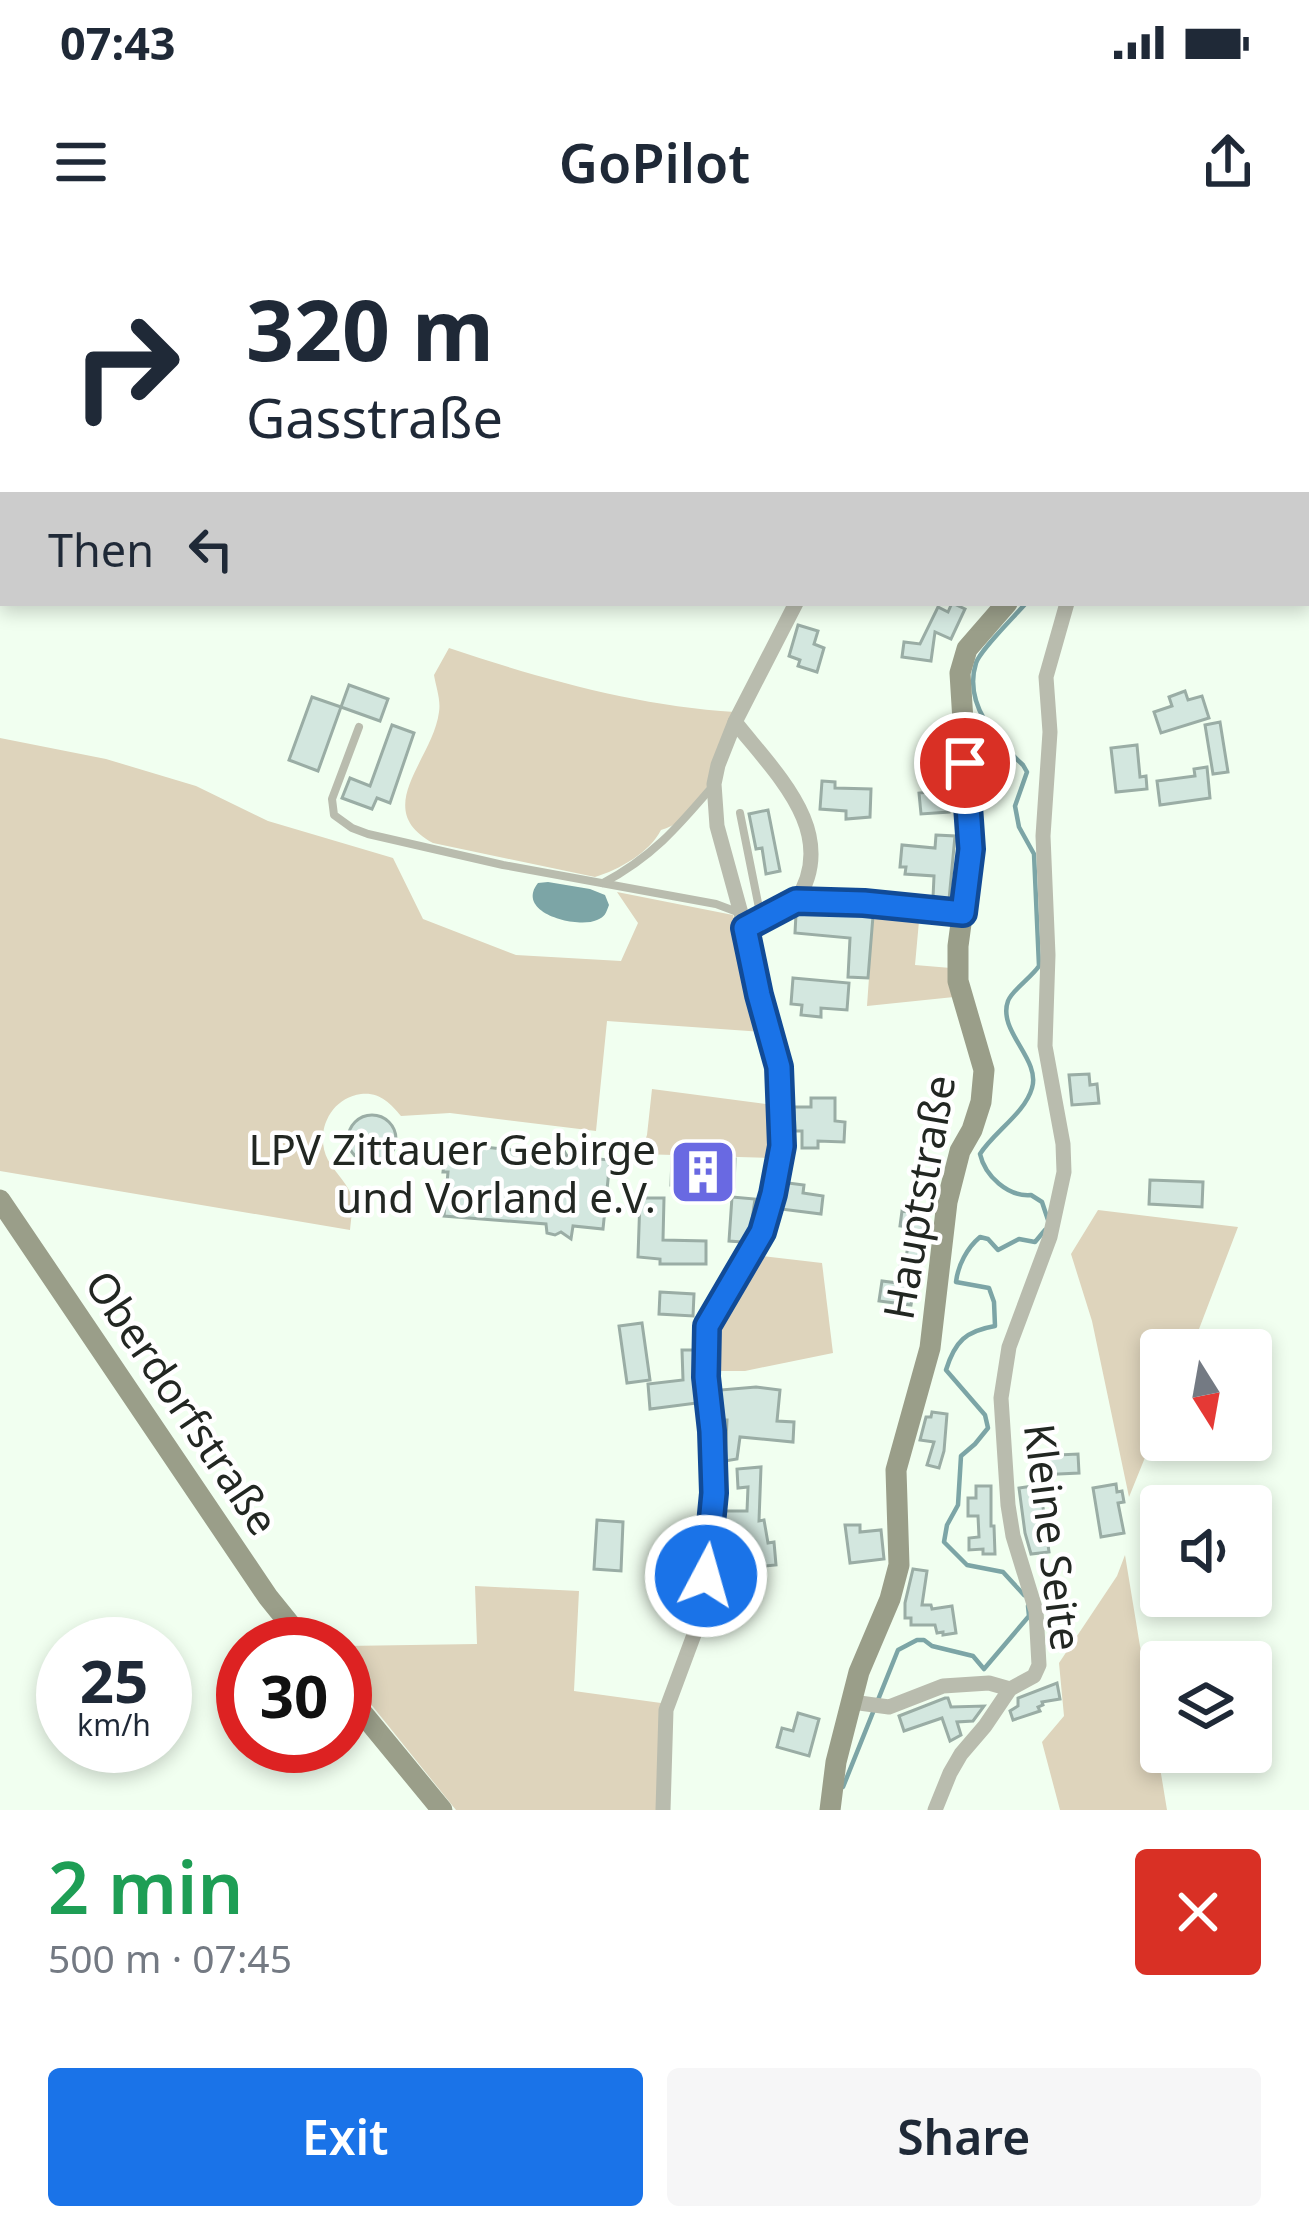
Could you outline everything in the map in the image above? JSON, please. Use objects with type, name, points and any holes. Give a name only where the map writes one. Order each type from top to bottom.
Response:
[{"type":"street","points":[[663,1810],[666,1710],[695,1632],[709,1550],[714,1493],[707,1326],[762,1232],[782,1146],[779,1067],[759,995],[749,920],[717,826],[714,784],[735,722],[794,606]]},
{"type":"street","name":"Hauptstraße","points":[[830,1810],[836,1762],[858,1703],[860,1672],[899,1565],[896,1470],[930,1348],[947,1202],[984,1085],[984,1070],[958,981],[971,849],[960,673],[962,659],[975,638],[1004,606]]},
{"type":"street","name":"Kleine Seite","points":[[935,1810],[961,1754],[1010,1688],[1034,1676],[1039,1665],[1036,1611],[1008,1505],[1000,1398],[1009,1347],[1050,1237],[1064,1172],[1045,1046],[1048,955],[1043,836],[1050,732],[1048,665],[1066,606]]},
{"type":"street","points":[[735,722],[793,797],[806,822],[812,859],[806,887],[796,901]]},
{"type":"street","points":[[749,920],[796,901],[963,913]]},
{"type":"street","name":"Oberdorfstraße","points":[[0,1200],[284,1617]]},
{"type":"street","name":"Kleine Seite","points":[[858,1703],[889,1707],[943,1686],[1010,1688]]},
{"type":"street","points":[[372,1725],[442,1810]]},
{"type":"lane","points":[[358,727],[332,799],[340,821],[368,834],[716,904],[749,920]]},
{"type":"lane","points":[[724,750],[730,767]]},
{"type":"lane","points":[[601,884],[660,845],[714,784]]},
{"type":"lane","points":[[740,813],[749,920]]},
{"type":"shaded area","points":[[449,648],[590,689],[735,712],[710,781],[690,812],[614,870],[595,877],[433,843],[415,830],[406,799],[434,730],[439,698],[434,675]]},
{"type":"shaded area","points":[[0,738],[106,759],[196,786],[268,821],[393,858],[423,919],[516,955],[621,961],[638,923],[617,892],[733,915],[763,1032],[607,1021],[596,1131],[450,1113],[401,1116],[379,1097],[350,1097],[333,1110],[323,1139],[328,1160],[350,1192],[350,1230],[0,1171]]},
{"type":"shaded area","points":[[874,906],[920,910],[915,965],[951,968],[954,997],[867,1006]]},
{"type":"shaded area","points":[[652,1089],[773,1105],[771,1158],[640,1154]]},
{"type":"shaded area","points":[[1098,1210],[1238,1227],[1199,1329],[1140,1329],[1144,1461],[1129,1497],[1092,1321],[1071,1254]]},
{"type":"shaded area","points":[[762,1256],[822,1263],[833,1353],[745,1371],[714,1371],[717,1332],[725,1308]]},
{"type":"shaded area","points":[[1125,1555],[1140,1646],[1140,1773],[1161,1773],[1167,1810],[1060,1810],[1042,1742],[1064,1716],[1059,1663],[1117,1576]]},
{"type":"shaded area","points":[[475,1586],[579,1591],[574,1691],[661,1703],[659,1810],[456,1810],[372,1706],[372,1646],[477,1644]]},
{"type":"water","points":[[538,883],[605,895],[606,912],[588,922],[551,916],[534,903],[533,894]]},
{"type":"building","points":[[951,606],[965,609],[951,639],[935,632],[931,661],[902,657],[904,642],[920,644],[938,607],[948,612]]},
{"type":"building","points":[[798,625],[818,631],[814,644],[824,648],[817,672],[798,666],[800,660],[789,656]]},
{"type":"building","points":[[349,685],[388,699],[380,721],[341,707]]},
{"type":"building","points":[[1185,691],[1188,700],[1202,696],[1209,718],[1161,733],[1154,712],[1172,706],[1169,697]]},
{"type":"building","points":[[312,697],[341,707],[318,771],[289,760]]},
{"type":"building","points":[[1220,722],[1228,772],[1213,774],[1205,725]]},
{"type":"building","points":[[392,725],[414,733],[390,803],[377,798],[372,809],[342,798],[350,778],[370,786]]},
{"type":"building","points":[[1137,745],[1140,777],[1146,776],[1147,789],[1116,792],[1111,748]]},
{"type":"building","points":[[1207,767],[1210,798],[1160,805],[1157,781],[1195,776],[1194,769]]},
{"type":"building","points":[[822,781],[835,782],[835,788],[871,789],[870,817],[846,819],[846,811],[820,809]]},
{"type":"building","points":[[947,783],[949,812],[921,814],[919,793],[931,792],[930,784]]},
{"type":"building","points":[[768,810],[780,871],[766,874],[749,814]]},
{"type":"building","points":[[936,835],[955,836],[949,900],[933,898],[934,876],[905,874],[906,867],[900,867],[902,845],[935,848]]},
{"type":"building","points":[[799,913],[873,916],[868,978],[848,977],[850,938],[795,933]]},
{"type":"building","points":[[793,978],[849,983],[847,1010],[821,1008],[821,1017],[801,1015],[802,1005],[791,1004]]},
{"type":"building","points":[[1089,1074],[1090,1085],[1097,1084],[1099,1103],[1072,1105],[1069,1075]]},
{"type":"building","points":[[811,1098],[835,1098],[835,1121],[845,1122],[844,1142],[818,1141],[818,1148],[802,1148],[802,1131],[795,1131],[794,1107],[811,1107]]},
{"type":"building","points":[[372,1115],[389,1122],[396,1139],[389,1156],[372,1163],[355,1156],[348,1139],[355,1122]]},
{"type":"building","points":[[446,1143],[551,1154],[563,1149],[567,1156],[610,1160],[603,1229],[573,1226],[571,1239],[561,1232],[547,1233],[546,1224],[444,1216]]},
{"type":"building","name":"LPV Zittauer Gebirge und Vorland e.V.","points":[[672,1157],[735,1159],[734,1187],[671,1185]]},
{"type":"building","points":[[1150,1180],[1203,1182],[1202,1207],[1149,1204]]},
{"type":"building","points":[[788,1183],[804,1185],[803,1193],[823,1196],[821,1214],[781,1209]]},
{"type":"building","points":[[732,1197],[755,1199],[751,1227],[742,1242],[729,1241]]},
{"type":"building","points":[[640,1198],[664,1198],[663,1240],[706,1241],[706,1264],[660,1264],[660,1259],[638,1257]]},
{"type":"building","points":[[902,1211],[926,1215],[911,1305],[879,1301],[882,1281],[898,1283],[901,1259],[906,1260],[910,1227],[900,1226]]},
{"type":"building","points":[[660,1292],[694,1294],[693,1316],[659,1314]]},
{"type":"building","points":[[642,1323],[650,1380],[627,1383],[619,1326]]},
{"type":"building","points":[[682,1350],[695,1350],[697,1403],[650,1409],[648,1384],[683,1380]]},
{"type":"building","points":[[720,1390],[780,1390],[777,1421],[794,1422],[793,1442],[740,1437],[737,1459],[725,1461],[727,1420]]},
{"type":"building","points":[[932,1412],[947,1414],[939,1468],[927,1465],[934,1442],[920,1440]]},
{"type":"building","points":[[1078,1454],[1079,1473],[1038,1475],[1037,1456]]},
{"type":"building","points":[[761,1467],[759,1521],[764,1520],[768,1543],[774,1542],[776,1565],[754,1567],[751,1538],[722,1536],[725,1511],[747,1511],[748,1487],[738,1488],[737,1469]]},
{"type":"building","points":[[1116,1484],[1124,1502],[1118,1503],[1124,1533],[1101,1537],[1093,1488]]},
{"type":"building","points":[[1040,1485],[1049,1552],[1031,1554],[1019,1488]]},
{"type":"building","points":[[976,1486],[991,1486],[995,1554],[969,1550],[969,1538],[979,1537],[978,1516],[968,1516],[968,1498],[976,1498]]},
{"type":"building","points":[[597,1520],[623,1522],[621,1571],[594,1569]]},
{"type":"building","points":[[845,1525],[860,1525],[860,1532],[881,1530],[884,1559],[850,1563]]},
{"type":"building","points":[[913,1569],[927,1571],[922,1605],[932,1609],[952,1606],[956,1633],[943,1635],[935,1625],[911,1625],[911,1618],[905,1618]]},
{"type":"building","points":[[1057,1683],[1060,1699],[1042,1702],[1040,1711],[1013,1720],[1010,1711],[1018,1706],[1018,1698]]},
{"type":"building","points":[[945,1698],[951,1707],[984,1706],[973,1721],[957,1722],[961,1735],[950,1741],[942,1718],[904,1731],[899,1716]]},
{"type":"building","points":[[798,1713],[819,1719],[809,1756],[777,1747],[782,1728],[793,1731]]},
{"type":"waterway","points":[[1023,606],[979,657],[973,678],[984,720],[1027,772],[1015,806],[1019,827],[1034,854],[1039,966],[1010,997],[1006,1012],[1033,1077],[1023,1106],[980,1154],[999,1184],[1042,1202],[1048,1220]]},
{"type":"waterway","points":[[1024,1595],[1003,1572],[967,1565],[944,1542],[958,1505],[961,1456],[988,1428],[985,1415],[946,1370],[963,1339],[995,1326],[989,1288],[956,1282],[967,1252],[980,1237],[998,1250],[1019,1239],[1035,1242],[1045,1230]]},
{"type":"waterway","points":[[843,1787],[898,1650],[924,1640],[973,1656],[984,1669],[1029,1616],[1028,1606]]},
{"type":"place","name":"LPV Zittauer Gebirge und Vorland e.V.","points":[[703,1172]]},
{"type":"route","points":[[706,1576],[714,1493],[707,1326],[762,1232],[782,1146],[779,1067],[745,928],[796,901],[963,913],[971,849],[965,763]]}]
